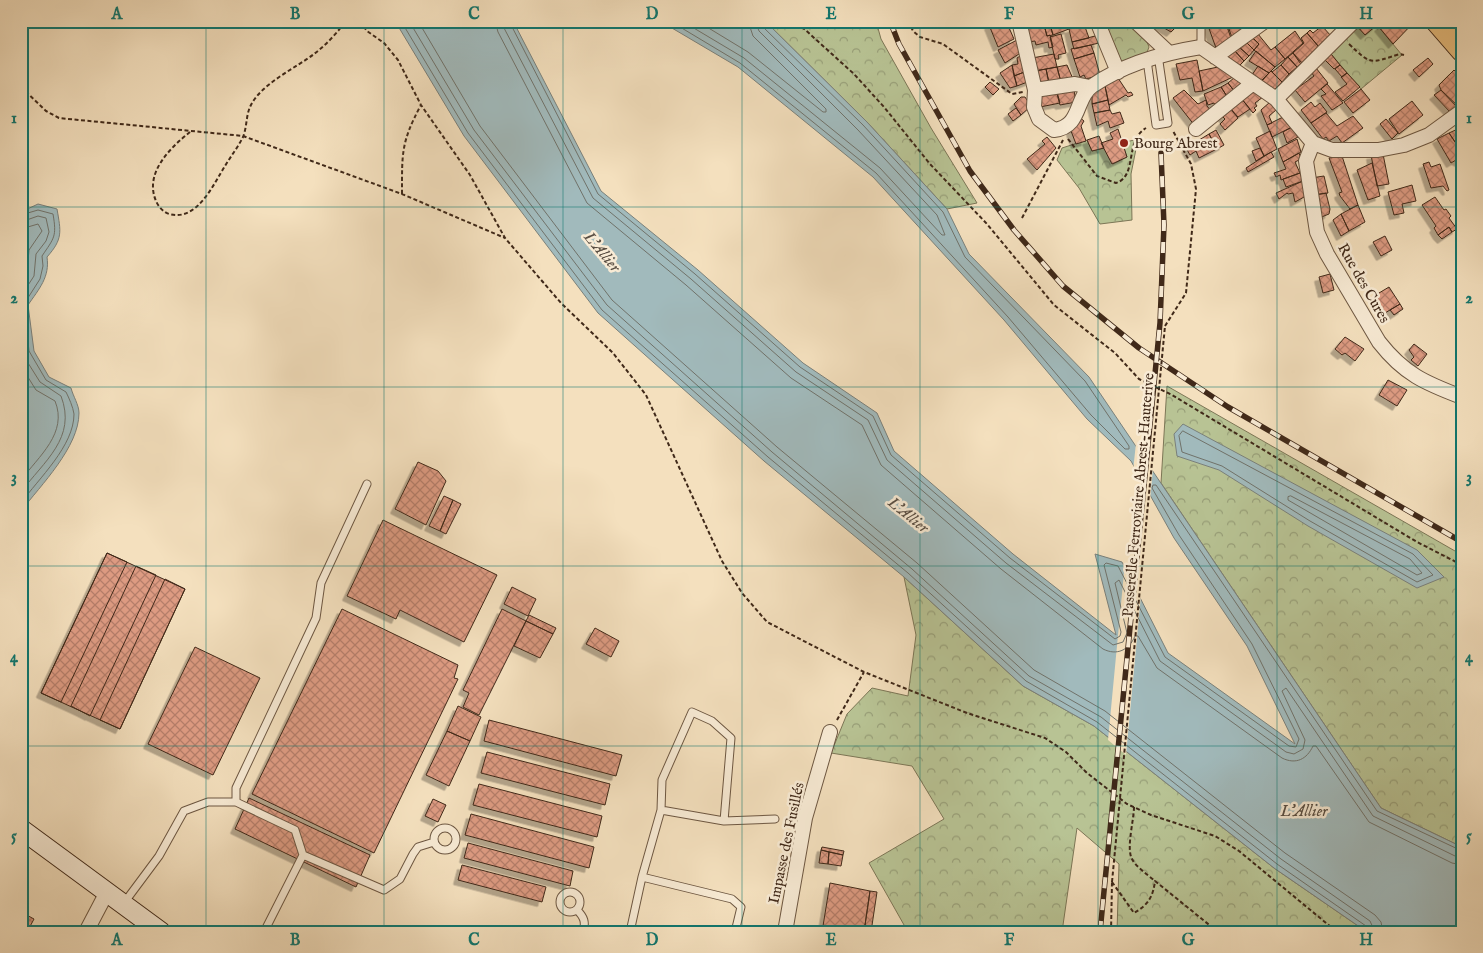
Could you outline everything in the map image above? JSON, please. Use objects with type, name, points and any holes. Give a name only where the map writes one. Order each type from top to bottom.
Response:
[{"type":"main road","points":[[1436,21],[1462,51]]},
{"type":"main road","points":[[21,829],[161,932]]},
{"type":"street","points":[[1019,21],[1035,90],[1034,107],[1039,119],[1054,130],[1062,129],[1077,113],[1090,87],[1118,72],[1158,55],[1201,47],[1276,99],[1313,143],[1332,150],[1378,150],[1404,145],[1429,135],[1462,111]]},
{"type":"street","points":[[1097,21],[1118,72]]},
{"type":"street","points":[[1135,21],[1158,55]]},
{"type":"street","points":[[1214,57],[1265,21]]},
{"type":"street","points":[[1276,99],[1354,21]]},
{"type":"street","points":[[1196,129],[1252,83]]},
{"type":"street","points":[[1035,90],[1075,84],[1090,87]]},
{"type":"street","name":"Rue des Cures","points":[[1313,143],[1306,161],[1308,184],[1317,232],[1327,254],[1390,356],[1407,372],[1462,397]]},
{"type":"street","name":"Impasse des Fusillés","points":[[784,932],[805,818],[830,732]]},
{"type":"street","points":[[86,932],[107,892]]},
{"type":"lane","points":[[1201,21],[1201,47]]},
{"type":"lane","points":[[1158,55],[1168,123],[1156,125],[1158,55]]},
{"type":"lane","points":[[236,802],[236,788],[316,618],[321,583],[367,484]]},
{"type":"lane","points":[[630,932],[642,877],[662,810],[662,780],[692,712],[712,721],[731,738],[724,821]]},
{"type":"lane","points":[[123,904],[159,856],[184,811],[208,802],[236,802],[295,830],[303,855],[264,932]]},
{"type":"lane","points":[[662,810],[724,821],[775,819]]},
{"type":"lane","points":[[303,855],[384,890],[400,879],[418,847],[434,842]]},
{"type":"lane","points":[[642,877],[732,899],[742,907],[736,932]]},
{"type":"lane","points":[[577,910],[582,915],[585,924],[583,932]]},
{"type":"path","points":[[190,132],[176,143],[158,166],[153,180],[152,192],[158,204],[166,213],[178,216],[193,210],[204,199],[243,136],[250,106],[284,72],[314,54],[340,30],[346,21]]},
{"type":"path","points":[[360,21],[367,31],[384,43],[398,60],[421,106],[470,175],[505,238],[561,303],[613,353],[646,395],[664,430],[701,519],[722,561],[742,593],[767,622],[864,672],[966,713],[1045,738],[1066,752],[1086,773],[1134,807],[1151,815],[1215,836],[1239,851],[1337,932]]},
{"type":"path","points":[[799,21],[801,26],[854,74],[884,107],[930,164],[987,224],[1054,305],[1115,353],[1139,379],[1172,395],[1417,542],[1462,565]]},
{"type":"path","points":[[908,21],[912,31],[920,37],[943,44],[1012,94],[1035,90]]},
{"type":"path","points":[[1341,35],[1365,60],[1370,62],[1400,54],[1404,55]]},
{"type":"path","points":[[21,88],[46,111],[59,118],[243,136],[402,194],[505,238]]},
{"type":"path","points":[[402,194],[402,154],[407,131],[421,106]]},
{"type":"path","name":"Passerelle Ferroviaire Abrest-Hauterive","points":[[1111,932],[1112,882],[1165,326],[1186,293],[1196,189],[1192,164],[1168,123]]},
{"type":"path","points":[[1022,218],[1065,137],[1096,176],[1116,183],[1123,179],[1127,173],[1134,139],[1144,129],[1156,125]]},
{"type":"path","points":[[830,732],[864,672]]},
{"type":"path","points":[[1134,807],[1134,824],[1129,846],[1132,859],[1155,881],[1218,932]]},
{"type":"path","points":[[1112,882],[1134,913],[1144,908],[1153,895],[1155,881]]},
{"type":"green space","points":[[765,21],[876,21],[881,39],[931,128],[977,203],[947,209],[867,122]]},
{"type":"green space","points":[[1105,21],[1125,21],[1128,23],[1147,42],[1149,47],[1146,55],[1121,63]]},
{"type":"green space","points":[[1377,25],[1402,55],[1361,89],[1331,54],[1357,26],[1365,35]]},
{"type":"green space","points":[[1138,139],[1131,174],[1132,220],[1100,224],[1079,188],[1057,160],[1062,148],[1087,140],[1092,151],[1104,148],[1113,164],[1127,157],[1123,146],[1126,142]]},
{"type":"green space","points":[[1167,386],[1462,555],[1462,847],[1381,808],[1161,483]]},
{"type":"green space","points":[[904,577],[1023,686],[1094,726],[1274,868],[1367,932],[1117,932],[1119,864],[1077,828],[1062,932],[908,932],[869,863],[944,819],[912,766],[831,753],[847,714],[872,688],[908,696],[916,635]]},
{"type":"water","name":"L'Allier","points":[[395,21],[513,21],[601,191],[698,270],[803,363],[877,413],[894,451],[1013,554],[1116,635],[1095,554],[1122,562],[1168,653],[1295,744],[1247,646],[1174,538],[1131,461],[1087,419],[1004,320],[873,177],[738,67],[660,21],[765,21],[867,122],[947,209],[969,254],[1089,377],[1381,808],[1462,847],[1462,932],[1367,932],[1274,868],[1094,726],[1023,686],[904,577],[764,461],[598,313],[464,136]]},
{"type":"water","points":[[38,204],[57,209],[60,230],[56,245],[47,257],[45,277],[28,305],[34,351],[49,377],[71,388],[79,413],[73,439],[66,452],[58,465],[21,511],[21,212]]},
{"type":"water","points":[[1183,424],[1417,550],[1444,577],[1417,588],[1308,526],[1219,470],[1177,456],[1174,434]]},
{"type":"pier","points":[[1136,443],[1153,468],[1150,501],[1133,471]]},
{"type":"pier","points":[[1125,562],[1141,595],[1126,755],[1108,740]]},
{"type":"building","points":[[1006,21],[1014,39],[998,47],[989,25]]},
{"type":"building","points":[[1043,21],[1047,36],[1050,35],[1053,47],[1049,48],[1048,42],[1036,45],[1035,41],[1028,42],[1024,23]]},
{"type":"building","points":[[1043,21],[1049,21],[1053,35],[1047,36]]},
{"type":"building","points":[[1049,21],[1066,21],[1069,29],[1053,35]]},
{"type":"building","points":[[1160,21],[1181,22],[1171,32],[1159,25]]},
{"type":"building","points":[[1211,21],[1225,21],[1232,41],[1216,48],[1207,23]]},
{"type":"building","points":[[1226,21],[1240,21],[1244,31],[1233,40]]},
{"type":"building","points":[[1362,21],[1374,21],[1377,25],[1365,35],[1357,26]]},
{"type":"building","points":[[1385,21],[1415,21],[1393,44],[1379,27]]},
{"type":"building","points":[[1084,24],[1089,38],[1072,42],[1069,29]]},
{"type":"building","points":[[1322,26],[1332,37],[1319,47],[1307,33],[1310,30],[1313,33]]},
{"type":"building","points":[[1295,31],[1303,43],[1285,59],[1275,47]]},
{"type":"building","points":[[1307,33],[1319,47],[1306,59],[1308,61],[1303,67],[1293,53],[1304,43],[1301,38]]},
{"type":"building","points":[[1061,34],[1066,53],[1058,55],[1059,59],[1055,59],[1050,37]]},
{"type":"building","points":[[1258,34],[1271,50],[1275,47],[1285,59],[1275,67],[1254,50],[1259,44],[1253,38]]},
{"type":"building","points":[[1249,35],[1259,44],[1254,50],[1244,40]]},
{"type":"building","points":[[1095,36],[1099,43],[1074,49],[1072,42]]},
{"type":"building","points":[[1017,40],[1022,52],[1005,63],[998,50]]},
{"type":"building","points":[[1244,40],[1254,50],[1249,56],[1238,46]]},
{"type":"building","points":[[1091,45],[1094,53],[1074,59],[1071,49]]},
{"type":"building","points":[[1238,46],[1249,56],[1244,61],[1234,50]]},
{"type":"building","points":[[1234,50],[1244,61],[1239,66],[1228,57]]},
{"type":"building","points":[[1256,51],[1275,67],[1269,73],[1249,61]]},
{"type":"building","points":[[1094,53],[1100,75],[1086,79],[1084,75],[1080,77],[1074,59]]},
{"type":"building","points":[[1293,53],[1302,63],[1297,67],[1288,57]]},
{"type":"building","points":[[1023,54],[1027,71],[1014,76],[1012,65],[1018,64],[1017,58]]},
{"type":"building","points":[[1054,54],[1057,67],[1035,71],[1032,58]]},
{"type":"building","points":[[1331,54],[1340,65],[1334,69],[1325,60]]},
{"type":"building","points":[[1288,57],[1297,67],[1289,74],[1281,65]]},
{"type":"building","points":[[1428,58],[1433,64],[1419,77],[1413,70]]},
{"type":"building","points":[[1197,60],[1203,91],[1195,92],[1192,78],[1180,80],[1176,64]]},
{"type":"building","points":[[1012,65],[1017,86],[1010,88],[1000,73]]},
{"type":"building","points":[[1067,65],[1073,79],[1061,82],[1057,67]]},
{"type":"building","points":[[1281,65],[1289,74],[1282,82],[1272,72]]},
{"type":"building","points":[[1340,65],[1347,73],[1342,77],[1335,69]]},
{"type":"building","points":[[1258,66],[1269,73],[1262,81],[1252,75]]},
{"type":"building","points":[[1057,67],[1061,82],[1049,83],[1046,69]]},
{"type":"building","points":[[1218,67],[1233,77],[1203,91],[1199,71]]},
{"type":"building","points":[[1316,68],[1328,83],[1305,102],[1295,90],[1314,76],[1311,72]]},
{"type":"building","points":[[1046,69],[1049,83],[1038,85],[1035,71]]},
{"type":"building","points":[[1454,70],[1462,78],[1462,104],[1459,107],[1441,90],[1439,85]]},
{"type":"building","points":[[1027,71],[1030,81],[1017,86],[1014,76]]},
{"type":"building","points":[[1271,71],[1282,82],[1274,90],[1261,81]]},
{"type":"building","points":[[1347,73],[1360,87],[1343,101],[1335,92],[1347,84],[1341,77]]},
{"type":"building","points":[[1235,77],[1245,84],[1235,92],[1228,83]]},
{"type":"building","points":[[1118,78],[1128,93],[1131,92],[1133,95],[1128,97],[1126,95],[1109,105],[1105,86]]},
{"type":"building","points":[[990,82],[999,89],[993,95],[985,87]]},
{"type":"building","points":[[1228,83],[1235,92],[1228,98],[1221,87]]},
{"type":"building","points":[[1327,84],[1343,103],[1332,110],[1321,96],[1326,94],[1321,89]]},
{"type":"building","points":[[1100,86],[1102,88],[1105,86],[1108,100],[1092,104],[1092,94]]},
{"type":"building","points":[[1221,87],[1228,98],[1215,105],[1214,103],[1208,105],[1204,94]]},
{"type":"building","points":[[1251,88],[1263,97],[1255,103],[1257,106],[1254,108],[1256,110],[1253,113],[1241,98]]},
{"type":"building","points":[[1361,89],[1370,100],[1353,113],[1344,102]]},
{"type":"building","points":[[1074,90],[1076,102],[1060,105],[1057,94]]},
{"type":"building","points":[[1184,90],[1198,104],[1206,100],[1207,106],[1212,112],[1195,126],[1173,98]]},
{"type":"building","points":[[1441,90],[1457,107],[1451,113],[1434,95]]},
{"type":"building","points":[[1057,92],[1060,103],[1040,107],[1039,94]]},
{"type":"building","points":[[1021,97],[1025,97],[1031,106],[1021,115],[1014,104]]},
{"type":"building","points":[[1241,98],[1250,109],[1238,117],[1230,108]]},
{"type":"building","points":[[1108,100],[1110,110],[1094,113],[1092,104]]},
{"type":"building","points":[[1412,101],[1423,115],[1399,134],[1389,119]]},
{"type":"building","points":[[1270,102],[1276,110],[1269,116],[1272,123],[1267,125],[1261,110]]},
{"type":"building","points":[[1311,102],[1315,107],[1320,103],[1327,112],[1311,123],[1301,110]]},
{"type":"building","points":[[1016,108],[1021,115],[1013,121],[1008,114]]},
{"type":"building","points":[[1230,108],[1238,118],[1225,130],[1220,124],[1225,119],[1222,116]]},
{"type":"building","points":[[1110,110],[1112,114],[1120,112],[1124,123],[1110,128],[1108,121],[1097,126],[1094,113]]},
{"type":"building","points":[[1326,113],[1337,126],[1353,116],[1363,128],[1342,143],[1337,136],[1329,141],[1326,137],[1323,139],[1311,123]]},
{"type":"building","points":[[1079,117],[1084,121],[1081,126],[1086,141],[1076,144],[1071,131]]},
{"type":"building","points":[[1283,117],[1292,127],[1272,137],[1267,125]]},
{"type":"building","points":[[1386,119],[1398,133],[1392,139],[1380,124]]},
{"type":"building","points":[[1292,127],[1298,137],[1287,143],[1283,132]]},
{"type":"building","points":[[1462,127],[1462,146],[1459,148],[1449,133]]},
{"type":"building","points":[[1118,129],[1127,157],[1112,164],[1101,143],[1113,139],[1110,133]]},
{"type":"building","points":[[1216,130],[1224,145],[1217,149],[1209,134]]},
{"type":"building","points":[[1270,131],[1277,149],[1264,156],[1256,138]]},
{"type":"building","points":[[1449,133],[1462,152],[1460,162],[1456,160],[1451,163],[1437,139]]},
{"type":"building","points":[[1209,134],[1217,149],[1199,158],[1196,151],[1190,155],[1186,148]]},
{"type":"building","points":[[1099,136],[1104,148],[1092,151],[1087,140]]},
{"type":"building","points":[[1047,137],[1056,148],[1037,170],[1027,159],[1045,144],[1042,141]]},
{"type":"building","points":[[1297,139],[1301,152],[1283,162],[1278,149]]},
{"type":"building","points":[[1260,148],[1264,156],[1256,161],[1252,151]]},
{"type":"building","points":[[1271,152],[1274,157],[1248,172],[1246,168]]},
{"type":"building","points":[[1299,153],[1301,159],[1295,162],[1300,173],[1281,180],[1280,175],[1276,177],[1274,173],[1286,169],[1283,162]]},
{"type":"building","points":[[1383,154],[1389,184],[1377,186],[1371,155]]},
{"type":"building","points":[[1342,156],[1358,205],[1350,209],[1340,196],[1339,193],[1342,192],[1329,158]]},
{"type":"building","points":[[1429,162],[1431,167],[1440,164],[1449,190],[1447,191],[1443,186],[1431,188],[1423,164]]},
{"type":"building","points":[[1372,163],[1380,196],[1368,200],[1357,170]]},
{"type":"building","points":[[1300,173],[1303,181],[1286,187],[1283,179]]},
{"type":"building","points":[[1324,176],[1328,193],[1314,195],[1311,178]]},
{"type":"building","points":[[1303,181],[1306,196],[1295,202],[1293,193],[1287,193],[1279,199],[1276,193]]},
{"type":"building","points":[[1412,185],[1416,201],[1402,204],[1404,213],[1394,215],[1388,192]]},
{"type":"building","points":[[1326,193],[1330,209],[1329,214],[1319,218],[1314,195]]},
{"type":"building","points":[[1435,197],[1451,216],[1449,218],[1457,229],[1452,232],[1449,227],[1438,235],[1434,228],[1436,226],[1422,205]]},
{"type":"building","points":[[1358,205],[1365,222],[1349,231],[1341,214]]},
{"type":"building","points":[[1341,214],[1349,231],[1341,236],[1333,220]]},
{"type":"building","points":[[1449,227],[1452,232],[1442,239],[1438,235]]},
{"type":"building","points":[[1385,236],[1392,250],[1381,256],[1373,242]]},
{"type":"building","points":[[1330,274],[1334,290],[1323,293],[1319,277]]},
{"type":"building","points":[[1389,287],[1400,304],[1385,313],[1374,296]]},
{"type":"building","points":[[1400,304],[1403,309],[1394,315],[1390,310]]},
{"type":"building","points":[[1345,337],[1364,349],[1355,361],[1345,353],[1342,355],[1335,349]]},
{"type":"building","points":[[1414,344],[1427,354],[1418,366],[1411,360],[1414,357],[1409,350]]},
{"type":"building","points":[[1388,380],[1407,390],[1397,406],[1379,395]]},
{"type":"building","points":[[418,462],[438,471],[446,481],[426,525],[395,509]]},
{"type":"building","points":[[444,496],[453,500],[440,531],[429,526]]},
{"type":"building","points":[[453,500],[461,504],[446,534],[440,531]]},
{"type":"building","points":[[383,520],[497,575],[464,642],[400,610],[396,619],[347,596]]},
{"type":"building","points":[[107,553],[185,589],[120,729],[41,693]]},
{"type":"building","points":[[107,553],[127,562],[61,702],[41,693]]},
{"type":"building","points":[[136,566],[156,575],[90,716],[71,706]]},
{"type":"building","points":[[165,579],[185,589],[120,729],[100,720]]},
{"type":"building","points":[[512,587],[536,599],[528,616],[504,604]]},
{"type":"building","points":[[342,609],[458,665],[454,678],[458,679],[374,853],[252,794]]},
{"type":"building","points":[[502,609],[526,621],[479,715],[463,707],[469,693],[463,690]]},
{"type":"building","points":[[529,615],[556,628],[553,634],[526,621]]},
{"type":"building","points":[[526,621],[553,634],[540,658],[514,646]]},
{"type":"building","points":[[595,628],[619,641],[611,657],[586,644]]},
{"type":"building","points":[[195,647],[260,678],[213,775],[148,744]]},
{"type":"building","points":[[458,706],[481,717],[470,741],[447,731]]},
{"type":"building","points":[[489,720],[622,755],[616,776],[484,741]]},
{"type":"building","points":[[447,731],[470,741],[449,786],[426,775]]},
{"type":"building","points":[[487,752],[610,784],[605,805],[481,773]]},
{"type":"building","points":[[479,784],[602,816],[597,837],[473,805]]},
{"type":"building","points":[[249,798],[370,855],[356,887],[235,829]]},
{"type":"building","points":[[433,799],[446,805],[438,822],[425,816]]},
{"type":"building","points":[[471,814],[594,847],[589,868],[465,835]]},
{"type":"building","points":[[468,843],[573,871],[570,886],[464,858]]},
{"type":"building","points":[[822,847],[844,851],[843,855],[821,850]]},
{"type":"building","points":[[821,850],[829,852],[828,864],[819,863]]},
{"type":"building","points":[[829,852],[843,855],[841,866],[828,864]]},
{"type":"building","points":[[462,865],[546,887],[542,902],[458,880]]},
{"type":"building","points":[[830,883],[870,891],[864,932],[823,926]]},
{"type":"building","points":[[870,891],[877,892],[871,932],[864,932]]},
{"type":"building","points":[[21,912],[34,919],[27,932],[21,932]]},
{"type":"railway","points":[[890,21],[899,44],[970,171],[1014,230],[1063,286],[1139,348],[1228,407],[1462,542]]},
{"type":"railway","points":[[1100,932],[1160,323],[1164,225],[1161,153]]},
{"type":"place","name":"Bourg Abrest","points":[[1124,143]]}]
